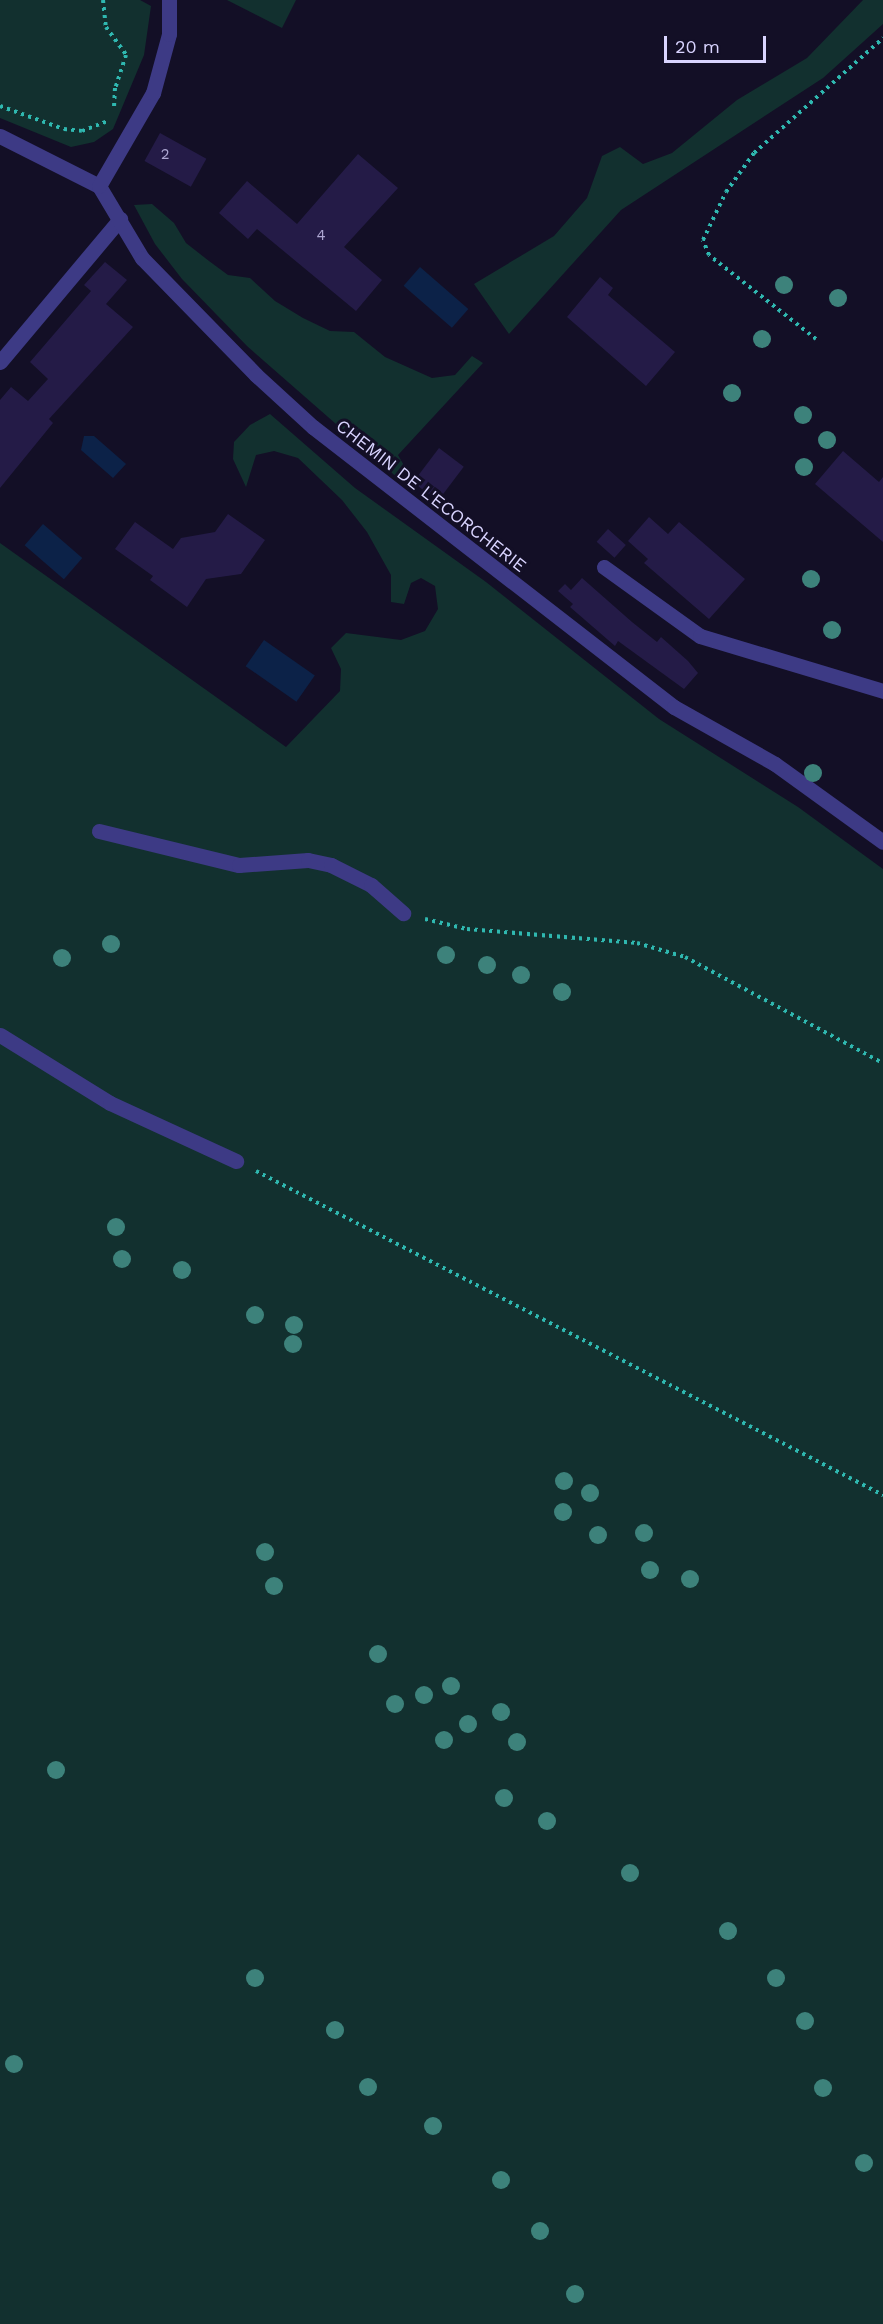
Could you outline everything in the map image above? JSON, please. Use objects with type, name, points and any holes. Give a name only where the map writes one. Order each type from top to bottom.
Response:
[{"type":"street","points":[[0,136],[99,186],[157,84],[169,34],[169,0]]},
{"type":"street","name":"CHEMIN DE L'ECORCHERIE","points":[[99,186],[142,258],[256,375],[312,427],[674,707],[775,764],[883,842]]},
{"type":"street","points":[[0,362],[120,219]]},
{"type":"street","points":[[604,567],[700,636],[883,691]]},
{"type":"street","points":[[99,831],[239,865],[308,860],[331,865],[371,885],[403,913]]},
{"type":"street","points":[[0,1035],[110,1103],[236,1161]]},
{"type":"path","points":[[0,106],[64,129],[82,131],[114,114],[115,88],[126,55],[106,27],[103,0]]},
{"type":"path","points":[[816,339],[709,255],[703,240],[726,192],[754,153],[883,38]]},
{"type":"path","points":[[403,913],[467,929],[637,944],[685,957],[883,1063]]},
{"type":"path","points":[[236,1161],[883,1495]]},
{"type":"green space","points":[[0,0],[140,0],[151,6],[144,55],[113,129],[94,142],[71,147],[0,118]]},
{"type":"green space","points":[[227,0],[296,0],[282,28]]},
{"type":"green space","points":[[863,0],[883,0],[883,24],[823,78],[621,210],[509,334],[474,284],[554,236],[587,198],[602,156],[620,147],[643,164],[672,153],[737,100],[807,58]]},
{"type":"green space","points":[[152,204],[174,223],[186,243],[228,275],[250,278],[275,301],[330,331],[354,332],[385,357],[432,378],[455,375],[472,356],[483,363],[398,455],[406,469],[400,480],[247,346],[182,279],[155,244],[134,205]]},
{"type":"green space","points":[[270,414],[355,488],[486,582],[659,719],[798,807],[883,869],[883,2324],[0,2324],[0,543],[286,747],[340,691],[341,669],[331,648],[346,633],[401,640],[425,631],[438,609],[435,586],[421,578],[411,583],[404,604],[391,602],[391,575],[367,532],[342,500],[298,458],[274,451],[256,455],[246,487],[233,459],[234,442],[250,425]]},
{"type":"water","points":[[420,267],[468,309],[452,328],[404,286]]},
{"type":"water","points":[[84,436],[94,436],[126,464],[113,478],[81,450]]},
{"type":"water","points":[[43,524],[82,558],[64,579],[25,545]]},
{"type":"water","points":[[264,640],[315,676],[296,702],[246,666]]},
{"type":"building","points":[[160,133],[206,159],[191,187],[144,161]]},
{"type":"building","points":[[358,154],[398,188],[344,247],[382,280],[356,311],[257,229],[248,239],[219,213],[247,181],[297,224]]},
{"type":"building","points":[[105,262],[127,280],[106,304],[133,327],[49,419],[53,423],[0,488],[0,400],[11,387],[28,401],[48,379],[30,362],[91,291],[84,285]]},
{"type":"building","points":[[600,277],[613,288],[608,295],[675,352],[646,386],[567,317]]},
{"type":"building","points":[[439,448],[464,467],[438,501],[413,482]]},
{"type":"building","points":[[843,451],[879,482],[883,477],[883,542],[815,484]]},
{"type":"building","points":[[228,514],[265,540],[241,574],[206,579],[187,607],[150,580],[153,576],[115,549],[135,522],[173,549],[181,538],[215,532]]},
{"type":"building","points":[[649,517],[668,534],[679,522],[745,579],[709,619],[644,563],[648,559],[628,541]]},
{"type":"building","points":[[608,529],[626,545],[614,558],[597,542]]},
{"type":"building","points":[[582,578],[657,642],[661,637],[688,661],[698,673],[684,689],[618,641],[615,646],[570,607],[573,604],[558,591],[565,584],[571,590]]}]
